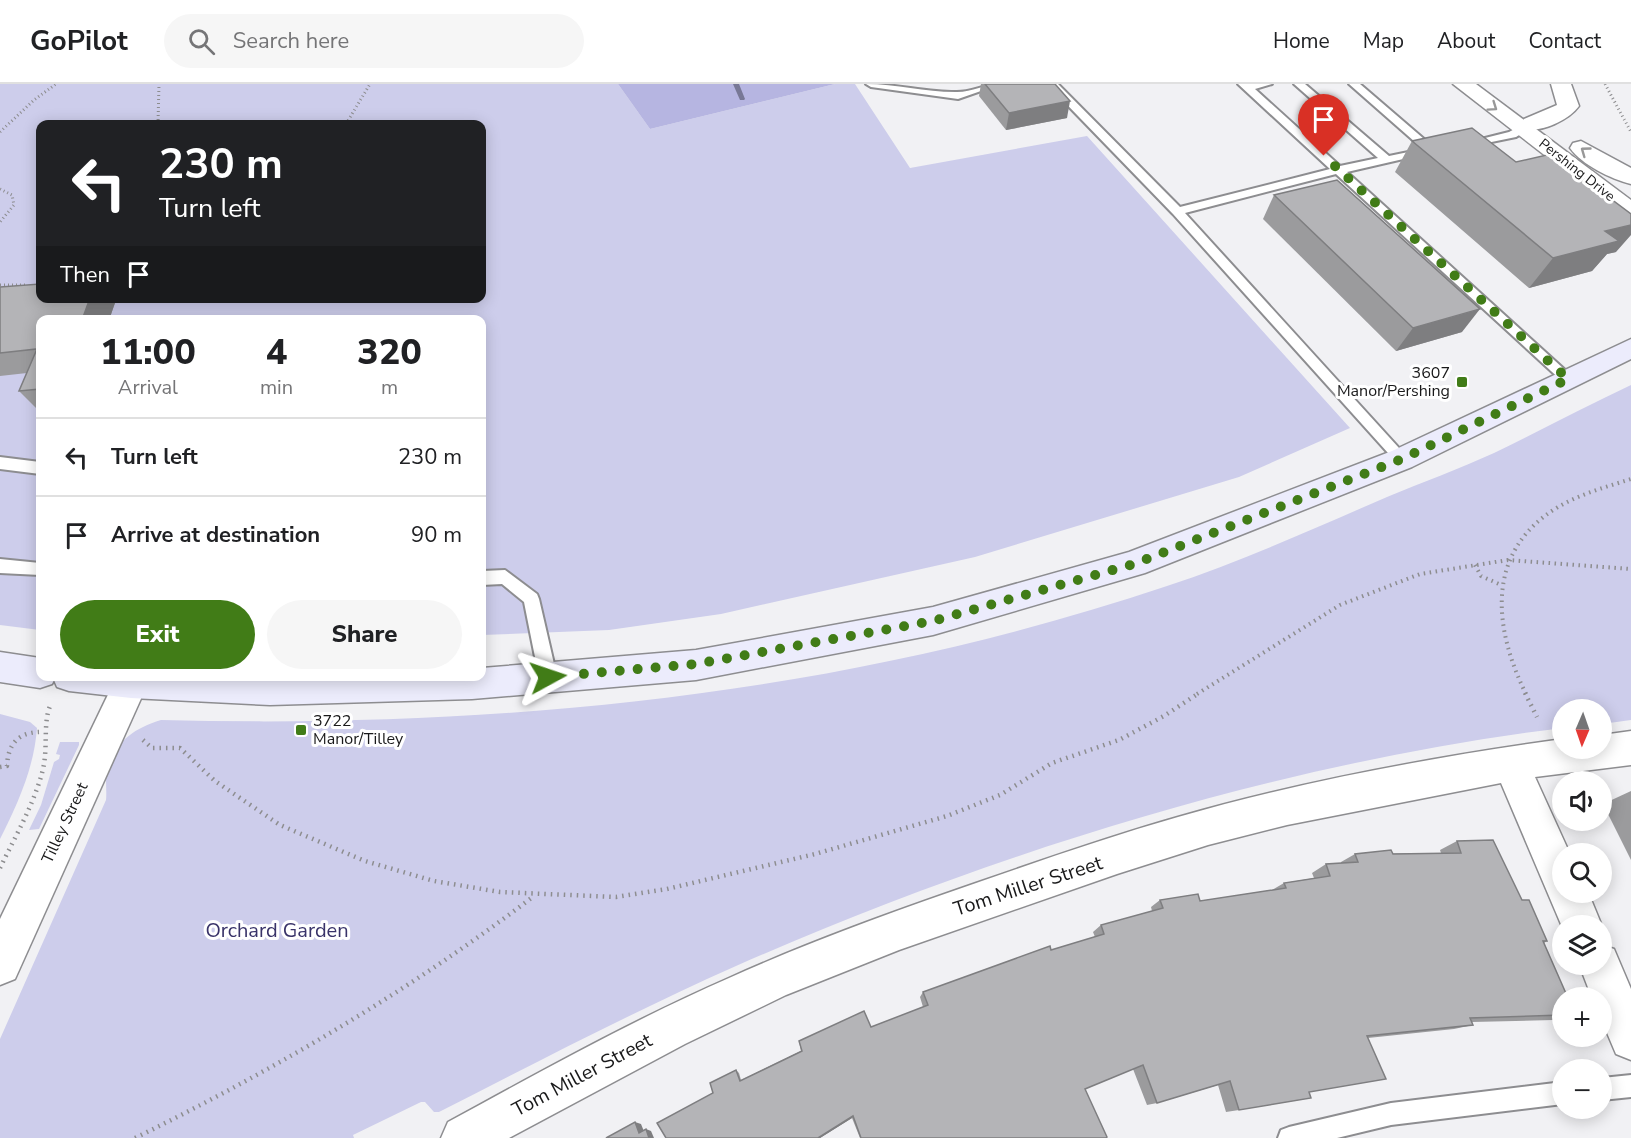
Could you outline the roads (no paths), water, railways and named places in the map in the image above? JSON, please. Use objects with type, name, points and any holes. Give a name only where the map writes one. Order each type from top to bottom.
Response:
[{"type":"main road","points":[[55,682],[270,689],[472,684],[696,664],[933,621],[1134,564],[1402,459],[1631,348]]},
{"type":"main road","points":[[0,667],[36,677]]},
{"type":"street","points":[[1463,84],[1533,124]]},
{"type":"street","points":[[1490,84],[1533,124]]},
{"type":"street","name":"Pershing Drive","points":[[1533,124],[1563,111],[1568,106],[1562,84]]},
{"type":"street","name":"Pershing Drive","points":[[1533,124],[1631,177]]},
{"type":"street","name":"Pershing Drive","points":[[1533,124],[1631,211]]},
{"type":"street","name":"Tilley Street","points":[[0,964],[131,683]]},
{"type":"street","name":"Tom Miller Street","points":[[464,1138],[592,1067],[742,993],[892,932],[1068,871],[1237,819],[1445,774],[1556,756],[1631,748]]},
{"type":"street","points":[[1511,764],[1552,857]]},
{"type":"street","points":[[1604,975],[1631,1039]]},
{"type":"lane","points":[[871,84],[958,96],[996,84]]},
{"type":"lane","points":[[1052,84],[1177,211],[1402,459]]},
{"type":"lane","points":[[1245,86],[1267,84]]},
{"type":"lane","points":[[1299,84],[1387,160]]},
{"type":"lane","points":[[1354,84],[1442,149]]},
{"type":"lane","points":[[1245,86],[1568,379]]},
{"type":"lane","points":[[1177,211],[1339,170],[1512,135],[1533,124]]},
{"type":"lane","points":[[0,463],[36,468]]},
{"type":"lane","points":[[0,566],[36,569]]},
{"type":"lane","points":[[486,578],[505,578],[531,599],[548,677]]},
{"type":"lane","points":[[1612,1088],[1631,1086]]},
{"type":"lane","points":[[1289,1138],[1391,1114],[1552,1095]]},
{"type":"waterway","points":[[736,84],[742,99]]},
{"type":"place","name":"3607 Manor/Pershing","points":[[1462,382]]},
{"type":"place","name":"3722 Manor/Tilley","points":[[301,730]]},
{"type":"park label","name":"Orchard Garden","points":[[277,930]]}]
